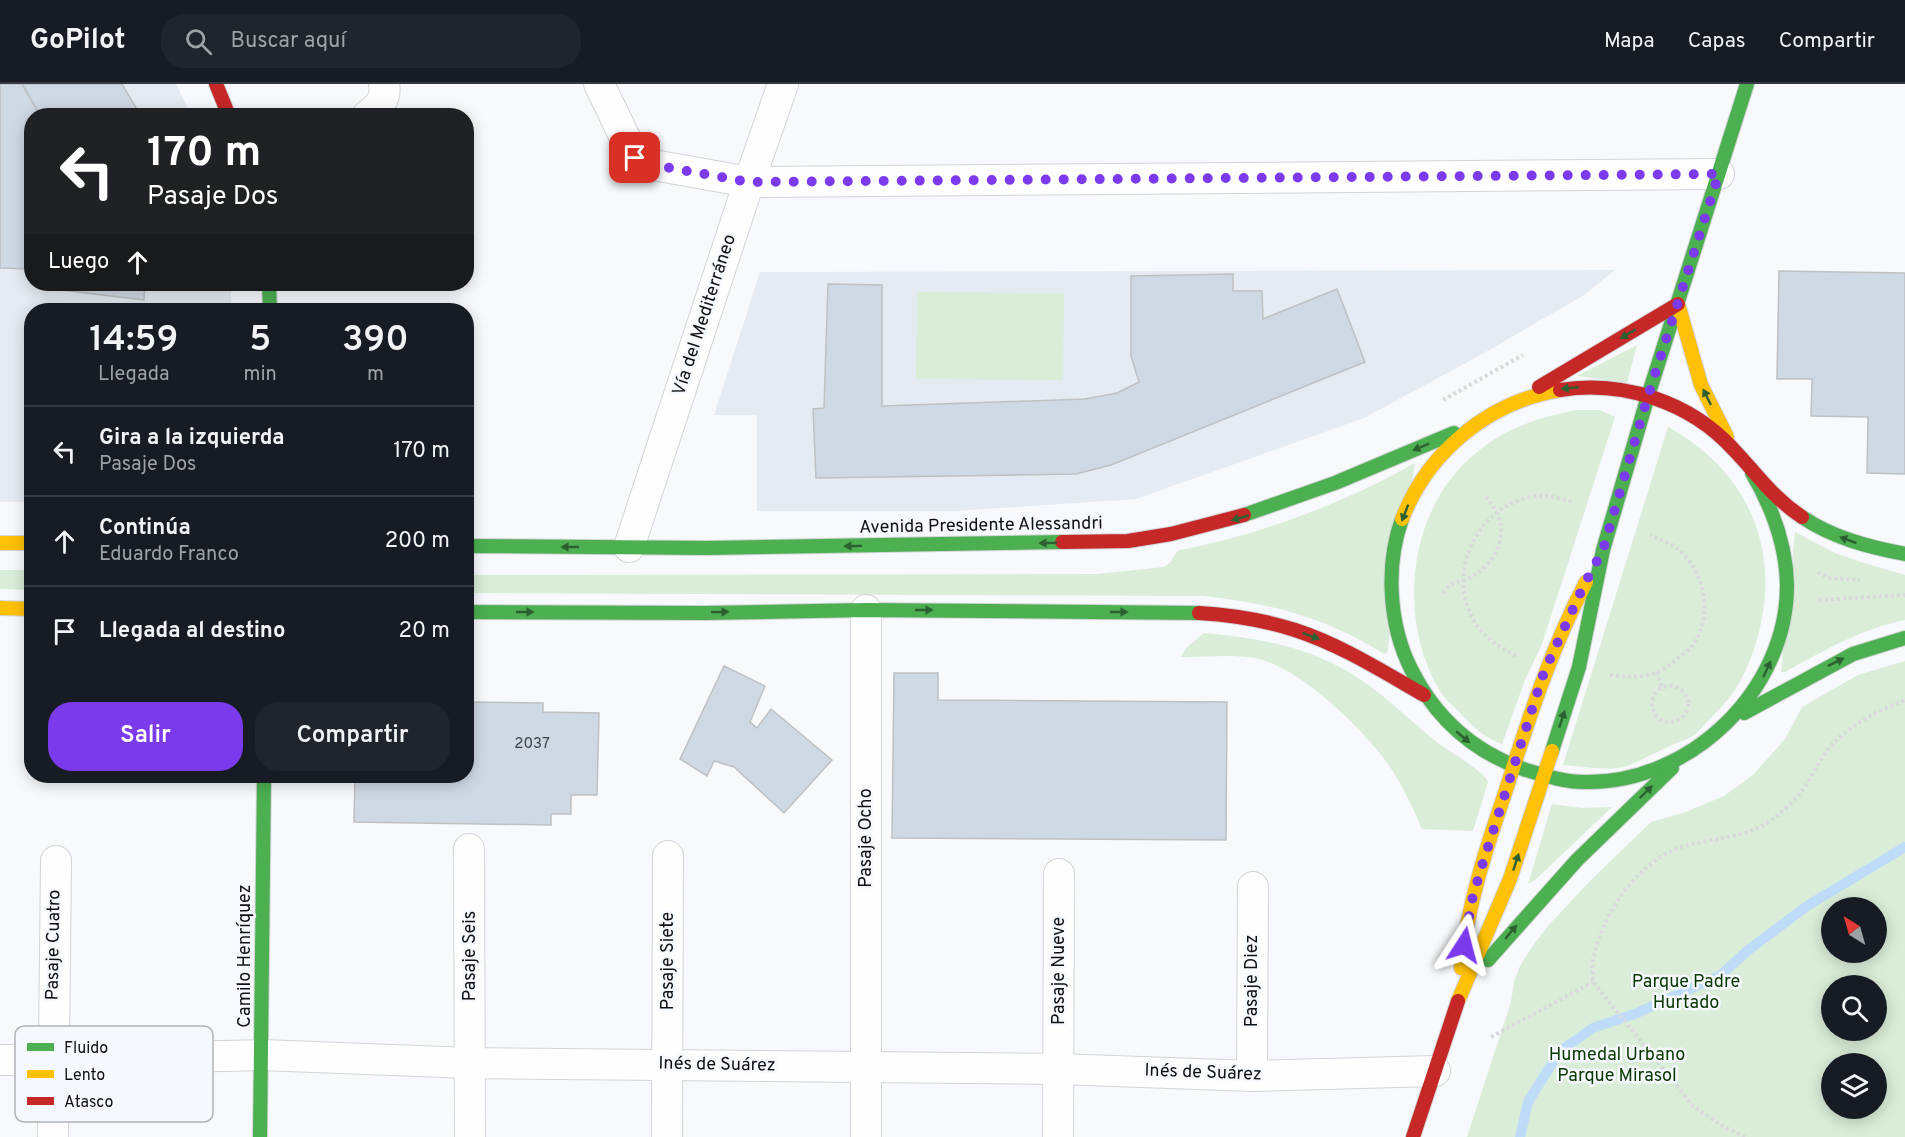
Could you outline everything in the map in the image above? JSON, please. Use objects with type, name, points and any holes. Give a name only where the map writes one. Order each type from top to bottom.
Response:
[{"type":"main road","points":[[216,84],[226,108]]},
{"type":"main road","points":[[1413,1137],[1460,994],[1510,879],[1579,666],[1596,593],[1603,550],[1648,396],[1747,84]]},
{"type":"main road","points":[[1517,400],[1678,304]]},
{"type":"main road","points":[[1678,304],[1701,385],[1734,449]]},
{"type":"main road","name":"Avenida Presidente Alessandri","points":[[474,546],[926,546],[1096,543],[1149,539],[1221,524],[1289,502],[1475,424],[1517,400],[1573,387],[1611,388],[1648,396],[1687,413],[1734,449],[1752,472],[1787,506],[1810,523],[1866,546],[1905,554]]},
{"type":"main road","name":"Avenida Presidente Alessandri","points":[[1475,424],[1435,460],[1412,495],[1397,535],[1391,576],[1393,618],[1404,658],[1424,695],[1443,719],[1464,739],[1490,756],[1514,766],[1574,782],[1609,781],[1651,771],[1685,756],[1709,740],[1730,721],[1765,675],[1777,646],[1784,617],[1785,556],[1779,527],[1752,472]]},
{"type":"main road","points":[[0,543],[24,543]]},
{"type":"main road","points":[[1460,994],[1466,928],[1472,900],[1514,766],[1554,648],[1603,550]]},
{"type":"main road","points":[[0,608],[24,609]]},
{"type":"main road","name":"Avenida Presidente Alessandri","points":[[474,612],[705,613],[866,610],[1191,612],[1271,623],[1308,634],[1339,647],[1424,695]]},
{"type":"main road","name":"Avenida Presidente Alessandri","points":[[1730,721],[1795,683],[1852,654],[1905,638]]},
{"type":"main road","points":[[1460,994],[1546,892],[1685,756]]},
{"type":"main road","name":"Camilo Henríquez","points":[[260,1137],[264,783]]},
{"type":"street","points":[[599,84],[635,158],[642,163],[749,182],[1719,174]]},
{"type":"street","name":"Vía del Mediterráneo","points":[[629,547],[783,84]]},
{"type":"street","name":"Pasaje Ocho","points":[[866,610],[867,1067]]},
{"type":"street","name":"Pasaje Seis","points":[[469,849],[470,1137]]},
{"type":"street","name":"Pasaje Siete","points":[[667,1137],[668,856]]},
{"type":"street","name":"Pasaje Cuatro","points":[[53,1026],[56,861]]},
{"type":"street","name":"Pasaje Nueve","points":[[1058,1137],[1059,874]]},
{"type":"street","name":"Pasaje Diez","points":[[1252,1076],[1253,887]]},
{"type":"street","name":"Inés de Suárez","points":[[213,1056],[262,1055],[470,1063],[1058,1069],[1252,1076],[1435,1071]]},
{"type":"street","points":[[866,1137],[867,1067]]},
{"type":"street","name":"Pasaje Cuatro","points":[[53,1122],[53,1137]]},
{"type":"path","points":[[1443,593],[1449,585],[1464,580],[1483,569],[1492,560],[1497,549],[1500,522],[1486,496]]},
{"type":"path","points":[[1521,659],[1498,646],[1482,631],[1469,610],[1464,585],[1465,560],[1474,538],[1496,512],[1515,502],[1537,496],[1556,497],[1574,502]]},
{"type":"path","points":[[1609,675],[1635,676],[1658,672],[1692,646],[1701,626],[1704,607],[1703,588],[1694,566],[1678,548],[1650,536]]},
{"type":"path","points":[[1809,601],[1905,596]]},
{"type":"path","points":[[1658,672],[1662,688]]},
{"type":"path","points":[[1676,687],[1687,696],[1688,710],[1679,721],[1664,722],[1654,713],[1653,699],[1662,688],[1676,687]]},
{"type":"path","points":[[1745,1137],[1724,1127],[1693,1106],[1593,982],[1593,961],[1604,925],[1629,886],[1647,867],[1663,855],[1680,848],[1755,831],[1773,819],[1802,791],[1827,750],[1840,736],[1884,708],[1905,700]]},
{"type":"path","points":[[1491,1037],[1593,982]]},
{"type":"shaded area","points":[[0,84],[176,84],[188,108],[24,108],[24,291],[231,291],[231,303],[24,303],[24,502],[0,502]]},
{"type":"shaded area","points":[[1615,270],[1584,295],[1484,353],[1364,418],[1136,499],[956,511],[757,511],[757,415],[714,415],[760,272]]},
{"type":"green space","points":[[917,292],[1064,293],[1063,380],[916,379]]},
{"type":"green space","points":[[1637,345],[1627,383],[1577,376]]},
{"type":"green space","points":[[1576,410],[1600,410],[1615,417],[1542,644],[1525,680],[1502,744],[1480,732],[1447,700],[1427,665],[1419,636],[1415,607],[1415,577],[1419,547],[1428,518],[1442,492],[1460,468],[1473,456],[1486,445],[1513,429],[1543,418]]},
{"type":"green space","points":[[1668,427],[1698,446],[1722,469],[1741,495],[1755,523],[1763,553],[1765,585],[1762,618],[1753,652],[1744,673],[1722,707],[1693,736],[1623,767],[1605,769],[1563,765]]},
{"type":"green space","points":[[1415,463],[1387,653],[1384,654],[1341,630],[1298,614],[1253,603],[1204,596],[474,593],[474,575],[1097,574],[1164,567],[1170,563],[1179,550],[1270,527],[1331,504]]},
{"type":"green space","points":[[1795,532],[1835,553],[1905,575],[1905,620],[1858,635],[1781,672]]},
{"type":"green space","points":[[0,570],[24,570],[24,590],[0,589]]},
{"type":"green space","points":[[1204,633],[1267,642],[1307,653],[1346,670],[1374,689],[1438,743],[1474,767],[1488,782],[1473,831],[1422,829],[1399,782],[1371,743],[1325,698],[1289,672],[1255,658],[1181,657],[1186,648]]},
{"type":"green space","name":"Parque Padre Hurtado","points":[[1905,661],[1905,1137],[1467,1137],[1511,1002],[1514,982],[1520,966],[1548,926],[1590,881],[1651,822],[1683,813],[1724,796],[1753,775],[1785,739],[1802,707],[1858,675]]},
{"type":"green space","points":[[1552,804],[1582,808],[1612,807],[1528,884]]},
{"type":"building","points":[[0,84],[22,84],[36,108],[24,108],[24,269],[0,268]]},
{"type":"building","points":[[22,84],[122,84],[136,108],[36,108]]},
{"type":"building","points":[[1779,271],[1905,273],[1905,474],[1867,473],[1868,417],[1811,416],[1812,379],[1777,379]]},
{"type":"building","points":[[1233,274],[1233,291],[1262,291],[1263,319],[1337,289],[1365,362],[1111,465],[1076,474],[816,478],[813,409],[824,408],[828,284],[882,285],[882,406],[1085,399],[1117,393],[1139,382],[1131,356],[1131,276]]},
{"type":"building","points":[[69,291],[145,291],[144,300]]},
{"type":"building","points":[[724,666],[765,686],[750,722],[757,728],[771,709],[832,760],[784,813],[734,767],[714,761],[707,776],[680,759]]},
{"type":"building","points":[[894,673],[938,673],[938,700],[1227,702],[1226,840],[892,838]]},
{"type":"building","points":[[474,702],[543,703],[543,712],[599,713],[597,795],[571,795],[571,814],[551,814],[551,825],[354,822],[355,783],[474,783]]},
{"type":"waterway","points":[[1520,1137],[1528,1102],[1559,1052],[1593,1028],[1637,1013],[1721,975],[1747,951],[1807,906],[1905,847]]},
{"type":"traffic: fast","points":[[1552,751],[1579,667],[1603,550],[1648,396],[1747,84]]},
{"type":"traffic: fast","points":[[269,291],[270,303]]},
{"type":"traffic: fast","points":[[1244,515],[1335,483],[1454,433]]},
{"type":"traffic: fast","points":[[1402,519],[1393,556],[1394,615],[1398,634],[1411,669],[1431,702],[1471,742],[1505,762],[1569,781],[1585,782],[1624,778],[1661,767],[1695,748],[1726,724],[1751,694],[1771,660],[1783,623],[1787,584],[1786,569],[1777,526],[1752,473]]},
{"type":"traffic: fast","points":[[1802,517],[1826,531],[1852,541],[1905,554]]},
{"type":"traffic: fast","points":[[474,546],[707,548],[1062,542]]},
{"type":"traffic: fast","points":[[474,612],[705,613],[866,610],[1199,613]]},
{"type":"traffic: fast","points":[[1744,713],[1853,654],[1905,638]]},
{"type":"traffic: fast","points":[[1488,960],[1577,860],[1672,768]]},
{"type":"traffic: fast","points":[[260,1137],[264,783]]},
{"type":"traffic: slow","points":[[1678,304],[1701,385],[1727,437]]},
{"type":"traffic: slow","points":[[1402,519],[1413,495],[1428,472],[1444,452],[1464,434],[1485,418],[1509,406],[1534,396],[1560,390]]},
{"type":"traffic: slow","points":[[0,543],[24,543]]},
{"type":"traffic: slow","points":[[1461,968],[1468,921],[1492,831],[1542,683],[1562,632],[1586,582]]},
{"type":"traffic: slow","points":[[0,608],[24,609]]},
{"type":"traffic: slow","points":[[1458,1001],[1510,879],[1552,751]]},
{"type":"traffic: jam","points":[[216,84],[226,108]]},
{"type":"traffic: jam","points":[[1539,387],[1678,304]]},
{"type":"traffic: jam","points":[[1560,390],[1608,388],[1654,398],[1677,407],[1717,433],[1774,494],[1802,517]]},
{"type":"traffic: jam","points":[[1062,542],[1128,541],[1171,534],[1244,515]]},
{"type":"traffic: jam","points":[[1199,613],[1259,621],[1312,636],[1361,659],[1424,695]]},
{"type":"traffic: jam","points":[[1413,1137],[1458,1001]]},
{"type":"route","points":[[635,158],[642,163],[749,182],[1719,174],[1648,396],[1603,550],[1584,585],[1544,672],[1480,872],[1472,900],[1464,945]]},
{"type":"park label","name":"Humedal Urbano Parque Mirasol","points":[[1617,1065]]}]
